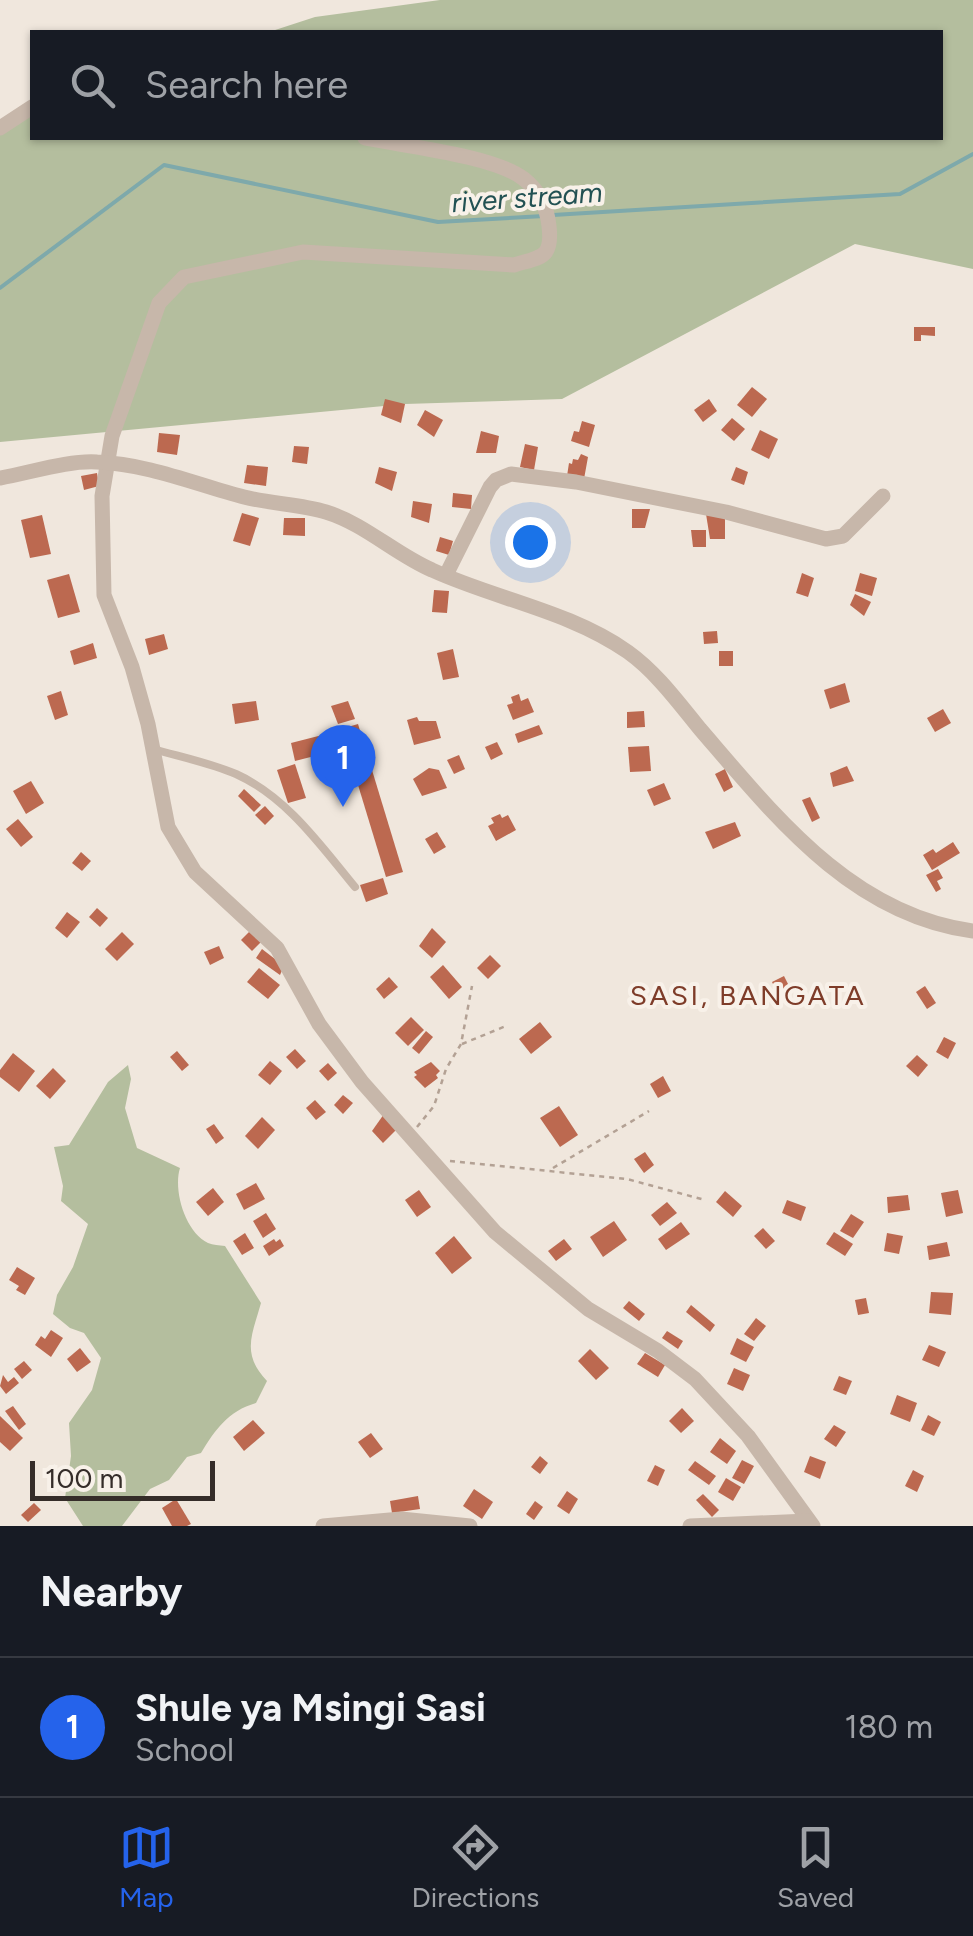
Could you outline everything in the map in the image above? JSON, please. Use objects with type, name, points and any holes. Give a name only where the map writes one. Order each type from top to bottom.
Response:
[{"type":"street","points":[[0,128],[30,107]]},
{"type":"street","points":[[375,140],[514,172],[533,188],[547,216],[549,248],[544,256],[514,265],[302,252],[184,278],[159,303],[120,407],[107,463],[101,522],[104,596],[132,668],[168,827],[195,872],[277,948],[319,1024],[362,1082],[496,1232],[588,1309],[658,1351],[695,1380],[748,1436],[811,1523]]},
{"type":"street","points":[[0,478],[90,462],[107,463],[142,467],[246,497],[326,512],[357,525],[446,576],[572,624],[627,651],[830,868],[859,890],[897,909],[948,928],[973,931]]},
{"type":"street","points":[[446,576],[490,487],[511,474],[676,502],[830,539],[842,536],[883,496]]},
{"type":"street","points":[[324,1526],[401,1519],[470,1526]]},
{"type":"street","points":[[690,1526],[811,1523]]},
{"type":"lane","points":[[153,749],[238,775],[260,789],[296,816],[356,887]]},
{"type":"path","points":[[409,1135],[434,1106],[460,1044],[472,986]]},
{"type":"path","points":[[460,1044],[506,1026]]},
{"type":"path","points":[[552,1169],[649,1111]]},
{"type":"path","points":[[429,1157],[628,1179],[705,1200]]},
{"type":"green space","points":[[440,0],[973,0],[973,269],[855,244],[562,399],[405,404],[0,442],[0,127],[30,117],[30,140],[943,140],[943,30],[275,30],[315,17]]},
{"type":"green space","points":[[128,1065],[131,1079],[125,1108],[137,1148],[180,1168],[178,1187],[193,1230],[210,1244],[225,1246],[261,1303],[251,1353],[267,1381],[256,1403],[230,1416],[201,1453],[187,1457],[169,1480],[150,1489],[122,1526],[83,1526],[65,1498],[71,1456],[69,1423],[92,1390],[101,1358],[84,1333],[70,1328],[53,1314],[57,1295],[73,1267],[88,1224],[61,1201],[63,1186],[54,1147],[69,1145],[108,1082]]},
{"type":"building","points":[[914,327],[935,327],[935,336],[921,335],[921,341],[914,341]]},
{"type":"building","points":[[752,387],[767,399],[752,417],[737,405]]},
{"type":"building","points":[[385,399],[405,404],[401,423],[381,415]]},
{"type":"building","points":[[709,399],[717,411],[703,422],[694,410]]},
{"type":"building","points":[[425,410],[443,420],[434,437],[417,425]]},
{"type":"building","points":[[732,418],[745,429],[734,441],[721,430]]},
{"type":"building","points":[[582,421],[595,425],[589,447],[571,441]]},
{"type":"building","points":[[760,430],[778,439],[769,459],[751,450]]},
{"type":"building","points":[[481,431],[499,436],[496,453],[476,453]]},
{"type":"building","points":[[159,433],[180,435],[177,455],[157,452]]},
{"type":"building","points":[[525,444],[538,447],[534,470],[520,467]]},
{"type":"building","points":[[294,446],[309,447],[307,464],[292,462]]},
{"type":"building","points":[[581,454],[588,457],[584,479],[567,476],[569,463]]},
{"type":"building","points":[[247,465],[268,467],[266,486],[244,483]]},
{"type":"building","points":[[379,467],[397,472],[392,491],[375,483]]},
{"type":"building","points":[[736,467],[748,472],[744,485],[731,480]]},
{"type":"building","points":[[97,473],[99,486],[84,490],[81,476]]},
{"type":"building","points":[[453,493],[472,495],[471,509],[452,507]]},
{"type":"building","points":[[413,501],[432,504],[429,523],[411,517]]},
{"type":"building","points":[[632,509],[650,509],[645,528],[632,528]]},
{"type":"building","points":[[242,513],[259,518],[250,546],[233,541]]},
{"type":"building","points":[[725,513],[725,539],[710,539],[706,514]]},
{"type":"building","points":[[42,515],[51,554],[30,558],[21,520]]},
{"type":"building","points":[[284,518],[305,518],[305,536],[283,535]]},
{"type":"building","points":[[691,530],[706,530],[706,547],[693,547]]},
{"type":"building","points":[[440,537],[453,541],[449,555],[436,551]]},
{"type":"building","points":[[802,573],[814,578],[808,597],[796,593]]},
{"type":"building","points":[[860,573],[877,578],[872,596],[855,591]]},
{"type":"building","points":[[69,574],[80,612],[58,618],[47,580]]},
{"type":"building","points":[[434,590],[449,591],[447,613],[432,612]]},
{"type":"building","points":[[855,594],[871,602],[864,616],[850,605]]},
{"type":"building","points":[[717,631],[718,643],[704,644],[703,632]]},
{"type":"building","points":[[164,634],[168,649],[149,655],[145,639]]},
{"type":"building","points":[[93,643],[97,658],[74,665],[70,651]]},
{"type":"building","points":[[453,649],[459,677],[443,680],[437,653]]},
{"type":"building","points":[[719,651],[733,651],[733,666],[719,666]]},
{"type":"building","points":[[845,683],[850,702],[830,709],[824,690]]},
{"type":"building","points":[[61,691],[68,715],[55,720],[47,696]]},
{"type":"building","points":[[519,694],[521,701],[528,698],[534,712],[513,720],[507,705],[513,703],[511,697]]},
{"type":"building","points":[[256,701],[259,720],[235,724],[232,704]]},
{"type":"building","points":[[348,701],[355,719],[338,724],[331,706]]},
{"type":"building","points":[[943,709],[951,723],[935,732],[927,718]]},
{"type":"building","points":[[644,711],[645,727],[627,728],[627,712]]},
{"type":"building","points":[[417,717],[419,721],[436,721],[441,738],[414,745],[407,720]]},
{"type":"building","points":[[358,724],[403,872],[386,877],[341,729]]},
{"type":"building","points":[[539,725],[543,734],[518,743],[515,734]]},
{"type":"building","points":[[338,731],[342,749],[295,761],[291,743]]},
{"type":"building","points":[[497,742],[503,754],[491,760],[485,747]]},
{"type":"building","points":[[649,746],[651,771],[630,772],[628,747]]},
{"type":"building","points":[[459,755],[465,769],[454,774],[447,760]]},
{"type":"building","points":[[295,764],[306,798],[288,803],[277,770]]},
{"type":"building","points":[[847,766],[854,781],[833,787],[830,773]]},
{"type":"building","points":[[429,768],[439,770],[447,788],[422,796],[413,779]]},
{"type":"building","points":[[725,769],[733,787],[724,792],[715,774]]},
{"type":"building","points":[[31,781],[44,803],[26,814],[13,791]]},
{"type":"building","points":[[664,783],[671,799],[654,806],[647,790]]},
{"type":"building","points":[[244,789],[261,805],[254,812],[238,796]]},
{"type":"building","points":[[810,797],[820,818],[812,822],[802,800]]},
{"type":"building","points":[[265,806],[274,816],[265,825],[255,815]]},
{"type":"building","points":[[500,814],[502,818],[508,815],[516,830],[496,841],[488,826],[494,823],[491,818]]},
{"type":"building","points":[[18,819],[33,837],[21,847],[6,829]]},
{"type":"building","points":[[735,822],[741,836],[713,849],[705,832]]},
{"type":"building","points":[[437,832],[446,847],[434,854],[425,839]]},
{"type":"building","points":[[953,842],[960,853],[932,870],[923,855],[933,849],[936,853]]},
{"type":"building","points":[[81,852],[91,861],[82,871],[72,863]]},
{"type":"building","points":[[938,869],[943,878],[937,881],[941,889],[936,892],[926,875]]},
{"type":"building","points":[[383,878],[388,894],[366,902],[360,885]]},
{"type":"building","points":[[97,908],[108,918],[100,927],[89,917]]},
{"type":"building","points":[[67,912],[80,922],[67,938],[55,928]]},
{"type":"building","points":[[432,928],[446,942],[432,958],[419,946]]},
{"type":"building","points":[[251,930],[262,941],[252,951],[241,940]]},
{"type":"building","points":[[122,932],[134,944],[117,961],[105,949]]},
{"type":"building","points":[[219,946],[224,958],[210,965],[204,952]]},
{"type":"building","points":[[262,949],[284,966],[280,975],[256,958]]},
{"type":"building","points":[[490,955],[501,966],[488,979],[477,968]]},
{"type":"building","points":[[443,965],[462,987],[449,999],[430,977]]},
{"type":"building","points":[[259,968],[280,985],[268,999],[247,982]]},
{"type":"building","points":[[784,976],[790,988],[778,994],[772,982]]},
{"type":"building","points":[[389,977],[398,987],[384,999],[376,989]]},
{"type":"building","points":[[925,986],[936,1003],[927,1009],[916,992]]},
{"type":"building","points":[[411,1017],[424,1030],[408,1046],[395,1033]]},
{"type":"building","points":[[540,1022],[552,1037],[531,1054],[519,1039]]},
{"type":"building","points":[[426,1031],[433,1037],[419,1054],[412,1048]]},
{"type":"building","points":[[944,1037],[956,1043],[948,1059],[936,1052]]},
{"type":"building","points":[[295,1049],[306,1061],[297,1069],[286,1057]]},
{"type":"building","points":[[177,1051],[189,1065],[182,1071],[170,1057]]},
{"type":"building","points":[[13,1053],[35,1071],[19,1092],[0,1077],[0,1070]]},
{"type":"building","points":[[917,1055],[928,1065],[918,1077],[906,1066]]},
{"type":"building","points":[[270,1061],[282,1071],[270,1085],[258,1075]]},
{"type":"building","points":[[431,1062],[440,1071],[438,1078],[425,1088],[414,1072]]},
{"type":"building","points":[[328,1063],[337,1073],[328,1081],[319,1071]]},
{"type":"building","points":[[53,1068],[66,1081],[50,1099],[36,1086]]},
{"type":"building","points":[[663,1076],[671,1091],[658,1098],[650,1084]]},
{"type":"building","points":[[343,1095],[353,1103],[343,1114],[334,1105]]},
{"type":"building","points":[[315,1100],[326,1112],[316,1120],[306,1108]]},
{"type":"building","points":[[559,1106],[578,1135],[560,1147],[540,1118]]},
{"type":"building","points":[[384,1114],[397,1129],[383,1143],[372,1131]]},
{"type":"building","points":[[262,1117],[275,1130],[258,1149],[245,1136]]},
{"type":"building","points":[[214,1124],[224,1138],[216,1144],[206,1129]]},
{"type":"building","points":[[645,1152],[654,1165],[644,1173],[634,1159]]},
{"type":"building","points":[[256,1183],[265,1199],[244,1210],[236,1194]]},
{"type":"building","points":[[213,1188],[224,1202],[208,1216],[196,1202]]},
{"type":"building","points":[[419,1190],[431,1207],[417,1217],[405,1200]]},
{"type":"building","points":[[958,1190],[963,1213],[946,1217],[941,1193]]},
{"type":"building","points":[[725,1191],[742,1206],[733,1217],[716,1202]]},
{"type":"building","points":[[908,1195],[910,1210],[888,1213],[887,1197]]},
{"type":"building","points":[[787,1200],[806,1207],[801,1221],[782,1213]]},
{"type":"building","points":[[667,1202],[677,1213],[660,1226],[651,1215]]},
{"type":"building","points":[[266,1213],[276,1229],[263,1238],[253,1221]]},
{"type":"building","points":[[851,1214],[864,1222],[853,1238],[840,1231]]},
{"type":"building","points":[[614,1221],[627,1240],[603,1257],[590,1237]]},
{"type":"building","points":[[681,1222],[690,1234],[666,1250],[658,1239]]},
{"type":"building","points":[[763,1228],[775,1241],[766,1249],[754,1236]]},
{"type":"building","points":[[834,1232],[853,1244],[845,1256],[826,1244]]},
{"type":"building","points":[[245,1233],[254,1248],[242,1255],[233,1241]]},
{"type":"building","points":[[887,1233],[903,1236],[899,1254],[884,1251]]},
{"type":"building","points":[[454,1236],[472,1258],[452,1274],[435,1253]]},
{"type":"building","points":[[280,1239],[284,1246],[269,1256],[263,1246]]},
{"type":"building","points":[[564,1239],[572,1249],[556,1261],[548,1251]]},
{"type":"building","points":[[947,1242],[950,1256],[929,1260],[927,1246]]},
{"type":"building","points":[[17,1267],[35,1278],[25,1295],[9,1280]]},
{"type":"building","points":[[931,1292],[953,1293],[951,1315],[929,1313]]},
{"type":"building","points":[[866,1298],[869,1313],[858,1315],[855,1300]]},
{"type":"building","points":[[629,1301],[645,1314],[639,1321],[623,1308]]},
{"type":"building","points":[[691,1305],[715,1325],[710,1332],[686,1312]]},
{"type":"building","points":[[756,1318],[766,1326],[754,1341],[744,1334]]},
{"type":"building","points":[[51,1330],[63,1338],[51,1357],[35,1345]]},
{"type":"building","points":[[667,1331],[683,1341],[678,1349],[662,1338]]},
{"type":"building","points":[[737,1338],[754,1347],[746,1362],[730,1354]]},
{"type":"building","points":[[929,1345],[946,1352],[939,1367],[922,1360]]},
{"type":"building","points":[[80,1348],[91,1362],[77,1372],[67,1359]]},
{"type":"building","points":[[590,1349],[609,1368],[596,1380],[578,1361]]},
{"type":"building","points":[[645,1353],[665,1365],[658,1377],[637,1364]]},
{"type":"building","points":[[24,1361],[32,1370],[22,1379],[14,1369]]},
{"type":"building","points":[[734,1368],[750,1375],[743,1391],[727,1384]]},
{"type":"building","points":[[3,1375],[8,1382],[14,1377],[19,1383],[6,1394],[0,1386]]},
{"type":"building","points":[[839,1376],[852,1381],[846,1395],[833,1390]]},
{"type":"building","points":[[897,1395],[917,1403],[910,1422],[890,1414]]},
{"type":"building","points":[[13,1406],[26,1424],[19,1430],[5,1411]]},
{"type":"building","points":[[682,1408],[694,1421],[681,1433],[669,1421]]},
{"type":"building","points":[[928,1415],[941,1422],[934,1436],[921,1430]]},
{"type":"building","points":[[0,1416],[23,1438],[10,1451],[0,1442]]},
{"type":"building","points":[[253,1420],[265,1433],[244,1451],[233,1437]]},
{"type":"building","points":[[834,1425],[846,1432],[836,1447],[824,1439]]},
{"type":"building","points":[[371,1433],[383,1449],[370,1458],[358,1442]]},
{"type":"building","points":[[720,1438],[736,1451],[727,1464],[710,1452]]},
{"type":"building","points":[[540,1456],[548,1463],[540,1474],[531,1467]]},
{"type":"building","points":[[810,1456],[826,1462],[820,1479],[804,1472]]},
{"type":"building","points":[[742,1460],[754,1466],[744,1484],[732,1478]]},
{"type":"building","points":[[695,1461],[716,1476],[709,1485],[688,1470]]},
{"type":"building","points":[[655,1465],[665,1470],[658,1486],[647,1481]]},
{"type":"building","points":[[913,1470],[924,1476],[917,1492],[905,1486]]},
{"type":"building","points":[[726,1478],[741,1487],[733,1501],[718,1492]]},
{"type":"building","points":[[474,1489],[493,1502],[482,1519],[463,1506]]},
{"type":"building","points":[[567,1491],[578,1499],[569,1514],[557,1506]]},
{"type":"building","points":[[703,1494],[719,1510],[712,1517],[696,1500]]},
{"type":"building","points":[[418,1496],[420,1509],[392,1513],[390,1501]]},
{"type":"building","points":[[176,1499],[191,1524],[187,1526],[172,1526],[162,1508]]},
{"type":"building","points":[[535,1501],[543,1507],[534,1520],[526,1514]]},
{"type":"building","points":[[34,1503],[41,1510],[28,1522],[21,1515]]},
{"type":"waterway","name":"river stream","points":[[553,215],[900,194],[973,154]]},
{"type":"waterway","name":"river stream","points":[[0,288],[164,165],[438,222],[544,216]]},
{"type":"place","name":"Shule ya Msingi Sasi","points":[[343,807]]},
{"type":"district","name":"SASI, BANGATA","points":[[748,995]]}]
